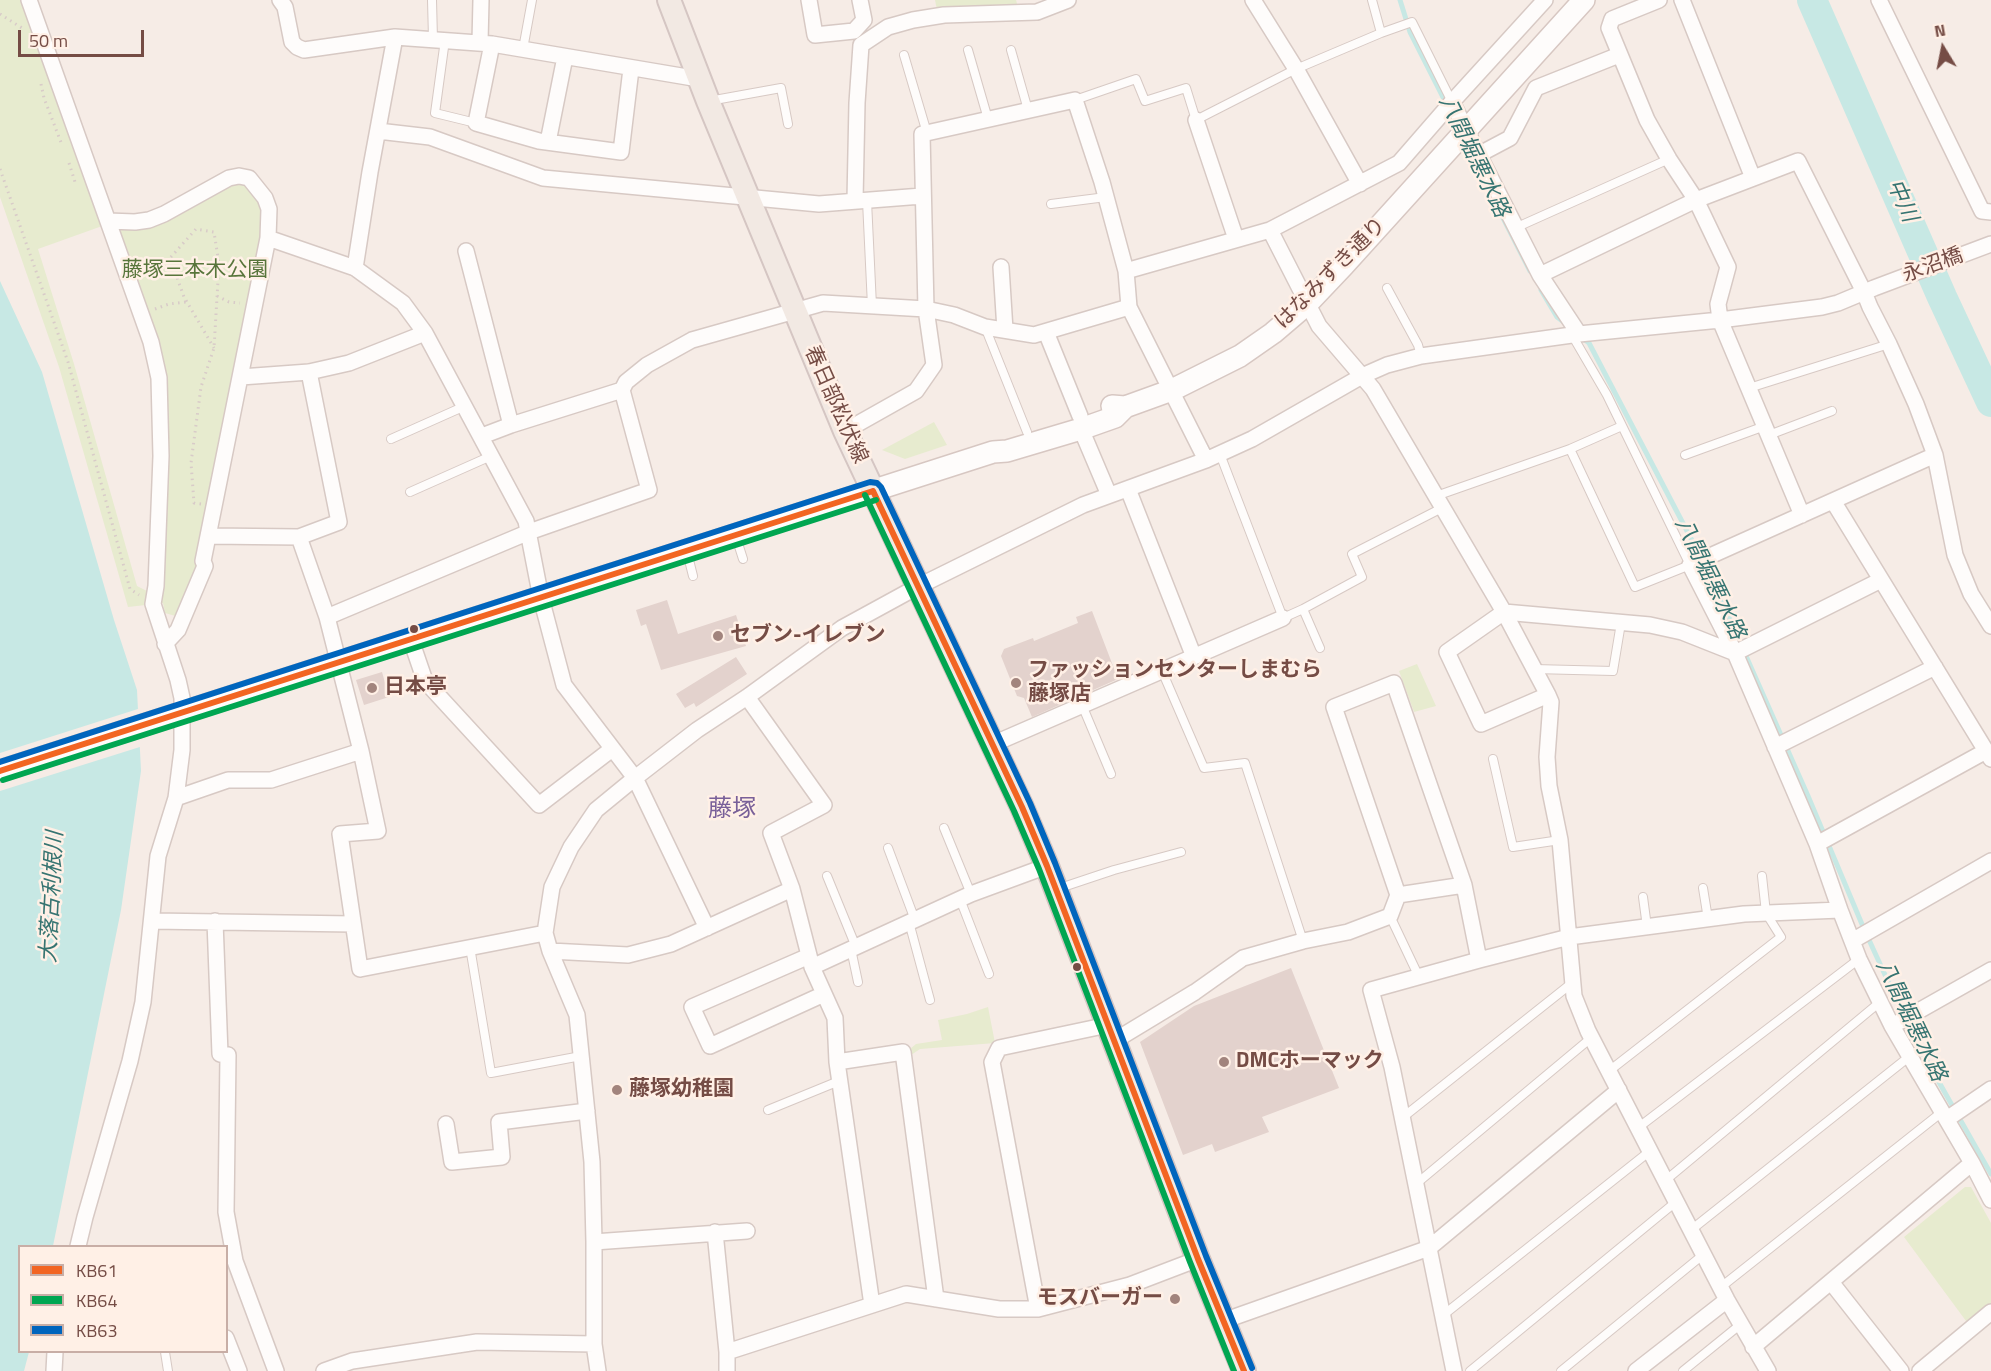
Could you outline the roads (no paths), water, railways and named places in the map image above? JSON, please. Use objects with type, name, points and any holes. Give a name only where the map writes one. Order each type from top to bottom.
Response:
[{"type":"main road","name":"春日部松伏線","points":[[669,0],[794,312],[845,431],[993,744],[1047,866],[1198,1259],[1244,1371]]},
{"type":"street","points":[[29,0],[142,313],[159,378],[160,480],[156,586],[153,604],[182,698],[182,750],[176,798],[158,855],[143,1002],[130,1061],[78,1245]]},
{"type":"street","points":[[280,0],[285,7],[292,42],[304,50],[395,37],[469,44],[486,43],[699,79]]},
{"type":"street","points":[[481,0],[486,43],[476,123],[548,142],[621,152],[632,69]]},
{"type":"street","points":[[809,0],[815,35],[854,31],[864,20],[860,0]]},
{"type":"street","points":[[861,200],[857,103],[861,45],[888,27],[913,20],[944,15],[1037,12],[1068,0]]},
{"type":"street","points":[[1253,0],[1296,69],[1360,184]]},
{"type":"street","points":[[1126,271],[1270,230],[1399,163],[1545,0]]},
{"type":"street","name":"はなみずき通り","points":[[0,771],[993,452],[1007,451],[1080,423],[1114,406],[1125,407],[1172,390],[1240,356],[1273,333],[1307,304],[1584,0]]},
{"type":"street","points":[[1659,0],[1612,19],[1609,28],[1647,120],[1696,200],[1728,267],[1718,304],[1720,320],[1802,515]]},
{"type":"street","points":[[1682,0],[1753,178]]},
{"type":"street","points":[[1879,0],[1982,212],[1991,212]]},
{"type":"street","points":[[356,268],[395,37]]},
{"type":"street","points":[[1478,155],[1510,138],[1536,88],[1619,55]]},
{"type":"street","points":[[548,142],[565,57]]},
{"type":"street","points":[[845,431],[916,391],[934,365],[926,309],[922,134],[1075,100],[1106,197],[1126,271],[1129,307],[1172,390],[1213,457]]},
{"type":"street","points":[[1447,108],[1468,129],[1478,155],[1515,228],[1576,334]]},
{"type":"street","points":[[1196,120],[1236,239]]},
{"type":"street","points":[[378,130],[430,137],[543,178],[819,204],[922,196]]},
{"type":"street","points":[[1540,275],[1696,200],[1798,161],[1869,290],[1870,307],[1916,404],[1935,455],[1954,555],[1971,594],[1991,626]]},
{"type":"street","points":[[108,221],[149,220],[230,178],[239,176],[249,178],[265,198],[269,209],[268,238],[203,561],[205,566],[178,630],[165,644]]},
{"type":"street","points":[[1270,230],[1319,326],[1373,388],[1504,612],[1548,695],[1551,702],[1547,758],[1549,786],[1560,840],[1574,996],[1591,1038],[1724,1294],[1768,1371]]},
{"type":"street","points":[[268,238],[356,268],[403,303],[425,333],[526,521],[530,532],[541,598],[564,685],[635,778],[707,928]]},
{"type":"street","name":"永沼橋","points":[[545,933],[552,887],[571,847],[596,810],[635,778],[697,729],[747,697],[798,657],[842,628],[917,587],[1083,505],[1213,457],[1252,439],[1362,376],[1387,365],[1421,356],[1576,334],[1822,307],[1838,303],[1991,244]]},
{"type":"street","points":[[465,251],[511,425]]},
{"type":"street","points":[[1001,267],[1005,330]]},
{"type":"street","points":[[482,436],[621,390],[626,382],[647,365],[692,340],[823,303],[926,309],[954,315],[985,327],[1034,335],[1129,307]]},
{"type":"street","points":[[1046,332],[1109,495]]},
{"type":"street","points":[[241,377],[309,372],[349,363],[425,333]]},
{"type":"street","points":[[209,536],[299,537],[339,522],[309,372]]},
{"type":"street","points":[[327,617],[530,532],[649,490],[621,390]]},
{"type":"street","name":"はなみずき通り","points":[[993,452],[1004,442],[1028,432],[1080,423]]},
{"type":"street","points":[[1935,455],[1690,565],[1735,653],[1817,844],[1859,959],[1892,1026],[1972,1162],[1991,1200]]},
{"type":"street","points":[[1128,489],[1194,657]]},
{"type":"street","points":[[1817,844],[1989,755],[1833,501]]},
{"type":"street","points":[[299,537],[327,617],[378,831],[340,834],[360,969],[545,933],[550,951],[577,1015],[592,1162],[594,1344],[598,1371]]},
{"type":"street","points":[[1548,695],[1481,724],[1447,652],[1504,612],[1650,625],[1682,632],[1735,653],[1881,580]]},
{"type":"street","points":[[993,744],[1283,618]]},
{"type":"street","points":[[411,640],[425,681],[539,805],[612,749]]},
{"type":"street","points":[[1775,747],[1935,667]]},
{"type":"street","points":[[1038,1309],[992,1062],[999,1048],[1111,1033],[1195,992],[1243,958],[1303,941],[1348,932],[1389,916],[1398,896],[1334,707],[1394,683],[1464,885],[1479,960]]},
{"type":"street","points":[[747,697],[824,805],[771,833],[792,889],[810,961],[835,1018],[839,1081],[872,1305]]},
{"type":"street","points":[[176,798],[228,780],[271,780],[361,752]]},
{"type":"street","points":[[1852,941],[1991,861]]},
{"type":"street","points":[[824,994],[710,1046],[692,1007],[810,961],[854,948],[965,896],[1047,866]]},
{"type":"street","points":[[1398,896],[1464,885]]},
{"type":"street","points":[[550,951],[628,955],[671,944],[792,889]]},
{"type":"street","points":[[1454,1371],[1392,1067],[1371,990],[1569,937],[1766,913],[1840,910]]},
{"type":"street","points":[[152,921],[353,924]]},
{"type":"street","points":[[215,921],[220,1054],[228,1055],[226,1212],[235,1261],[232,1272],[276,1371]]},
{"type":"street","points":[[1892,1026],[1991,970]]},
{"type":"street","points":[[837,1062],[903,1052],[936,1299]]},
{"type":"street","points":[[1945,1116],[1991,1089]]},
{"type":"street","points":[[1223,1321],[1429,1248],[1619,1090]]},
{"type":"street","points":[[446,1124],[452,1162],[502,1157],[499,1122],[587,1111]]},
{"type":"street","points":[[1753,1347],[1972,1162]]},
{"type":"street","points":[[594,1242],[747,1231]]},
{"type":"street","points":[[715,1232],[727,1371]]},
{"type":"street","points":[[727,1352],[906,1294],[999,1309],[1038,1309],[1130,1285],[1198,1259]]},
{"type":"street","points":[[1832,1282],[1901,1371]]},
{"type":"street","points":[[1636,1371],[1724,1294]]},
{"type":"street","points":[[1920,1371],[1991,1312]]},
{"type":"street","points":[[324,1371],[352,1362],[477,1342],[594,1344]]},
{"type":"street","points":[[228,1343],[239,1371]]},
{"type":"street","points":[[54,1371],[56,1353]]},
{"type":"lane","points":[[432,0],[439,40],[435,113],[476,123]]},
{"type":"lane","points":[[524,50],[532,0]]},
{"type":"lane","points":[[1372,0],[1381,33]]},
{"type":"lane","points":[[1075,100],[1136,79],[1145,101],[1186,88],[1196,120],[1296,69],[1412,22],[1447,108]]},
{"type":"lane","points":[[968,50],[988,119]]},
{"type":"lane","points":[[1011,50],[1028,110]]},
{"type":"lane","points":[[904,56],[927,133]]},
{"type":"lane","points":[[708,101],[781,88],[788,124]]},
{"type":"lane","points":[[1515,228],[1669,159]]},
{"type":"lane","points":[[1051,204],[1106,197]]},
{"type":"lane","points":[[861,200],[872,306]]},
{"type":"lane","points":[[1387,288],[1418,345],[1421,356]]},
{"type":"lane","points":[[985,327],[1028,432]]},
{"type":"lane","points":[[1570,448],[1635,587],[1690,565],[1576,334]]},
{"type":"lane","points":[[1749,388],[1889,344]]},
{"type":"lane","points":[[391,439],[465,406]]},
{"type":"lane","points":[[1685,455],[1832,411]]},
{"type":"lane","points":[[1213,457],[1283,618],[1362,577],[1352,554],[1439,502],[1622,426]]},
{"type":"lane","points":[[410,492],[491,456]]},
{"type":"lane","points":[[735,535],[742,560]]},
{"type":"lane","points":[[686,551],[693,576]]},
{"type":"lane","points":[[1303,609],[1320,648]]},
{"type":"lane","points":[[1534,669],[1613,671],[1621,622]]},
{"type":"lane","points":[[1162,671],[1204,768],[1245,763],[1303,941]]},
{"type":"lane","points":[[1082,705],[1111,774]]},
{"type":"lane","points":[[1493,759],[1513,847],[1560,840]]},
{"type":"lane","points":[[944,828],[989,974]]},
{"type":"lane","points":[[888,848],[912,921],[930,1000]]},
{"type":"lane","points":[[1056,890],[1113,870],[1181,852]]},
{"type":"lane","points":[[827,876],[854,948],[858,982]]},
{"type":"lane","points":[[1609,1071],[1781,937],[1766,913],[1762,876]]},
{"type":"lane","points":[[1703,888],[1708,919]]},
{"type":"lane","points":[[1643,897],[1647,927]]},
{"type":"lane","points":[[1389,916],[1419,977]]},
{"type":"lane","points":[[470,947],[491,1073],[581,1056]]},
{"type":"lane","points":[[1639,1127],[1859,959]]},
{"type":"lane","points":[[1402,1118],[1572,983]]},
{"type":"lane","points":[[1666,1180],[1880,1002]]},
{"type":"lane","points":[[1416,1184],[1591,1038]]},
{"type":"lane","points":[[1691,1230],[1910,1056]]},
{"type":"lane","points":[[768,1110],[839,1081]]},
{"type":"lane","points":[[1724,1294],[1945,1116]]},
{"type":"lane","points":[[1442,1316],[1651,1150]]},
{"type":"lane","points":[[1470,1371],[1677,1201]]},
{"type":"lane","points":[[1562,1371],[1704,1254]]},
{"type":"lane","points":[[1683,1371],[1741,1324]]},
{"type":"lane","points":[[165,1353],[168,1371]]},
{"type":"water","name":"大落古利根川","points":[[0,281],[42,372],[114,620],[137,690],[141,771],[121,910],[53,1245],[18,1245],[18,1353],[29,1353],[24,1371],[0,1371]]},
{"type":"waterway","name":"八間堀悪水路","points":[[1400,0],[1410,32],[1447,105]]},
{"type":"waterway","name":"中川","points":[[1812,0],[1942,297],[1991,402]]},
{"type":"waterway","name":"八間堀悪水路","points":[[1499,210],[1530,271]]},
{"type":"waterway","name":"八間堀悪水路","points":[[1541,290],[1557,317],[1565,323]]},
{"type":"waterway","name":"八間堀悪水路","points":[[1581,337],[1589,343],[1711,577],[1864,929],[1914,1038],[1991,1174]]},
{"type":"place","name":"セブン-イレブン","points":[[718,636]]},
{"type":"place","name":"ファッションセンターしまむら 藤塚店","points":[[1016,683]]},
{"type":"place","name":"日本亭","points":[[372,688]]},
{"type":"place","name":"DMCホーマック","points":[[1224,1062]]},
{"type":"place","name":"藤塚幼稚園","points":[[617,1090]]},
{"type":"place","name":"モスバーガー","points":[[1175,1299]]},
{"type":"district","name":"藤塚","points":[[732,810]]},
{"type":"park label","name":"藤塚三本木公園","points":[[195,271]]}]
